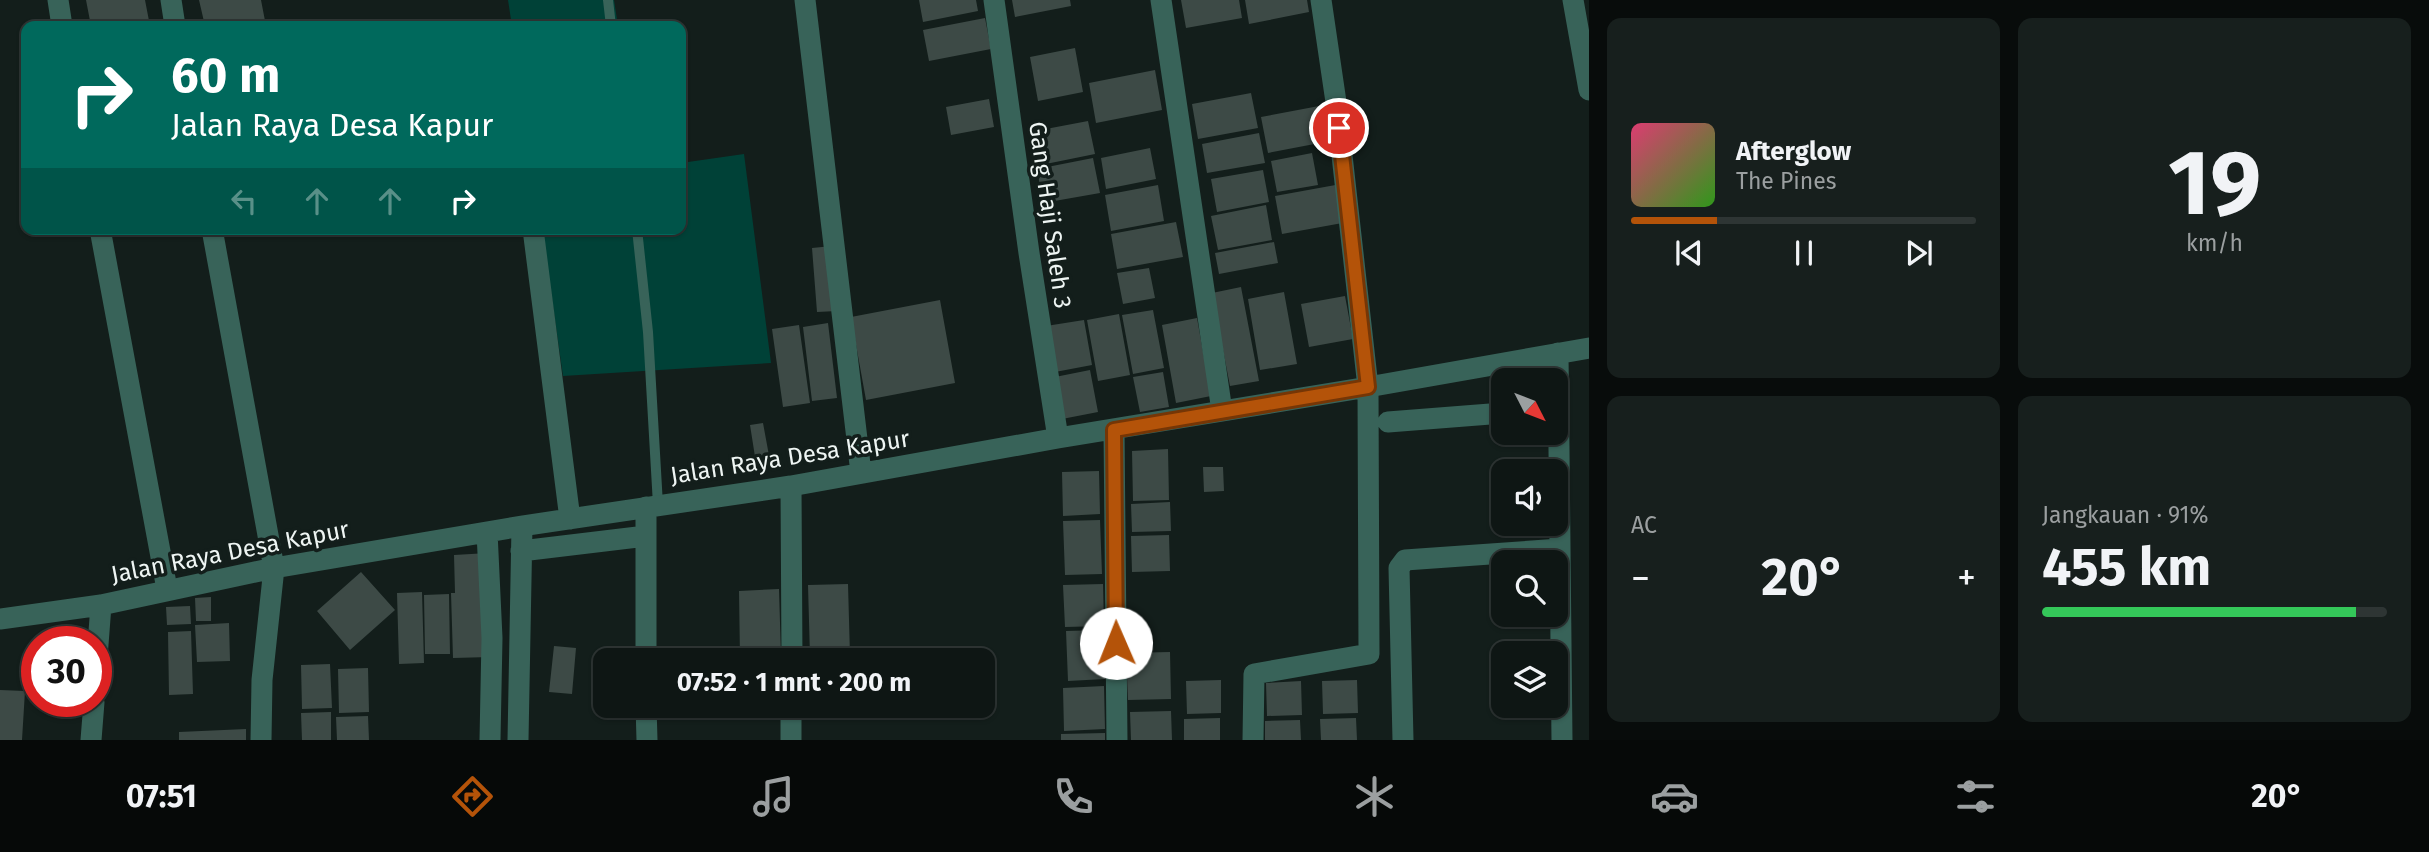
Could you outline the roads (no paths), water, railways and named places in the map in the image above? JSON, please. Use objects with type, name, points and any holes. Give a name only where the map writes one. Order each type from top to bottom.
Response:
[{"type":"street","points":[[58,0],[61,21]]},
{"type":"street","points":[[171,0],[175,21]]},
{"type":"street","points":[[805,0],[861,473]]},
{"type":"street","name":"Gang Haji Saleh 3","points":[[994,0],[1028,253],[1058,438]]},
{"type":"street","points":[[1161,0],[1222,411]]},
{"type":"street","points":[[1253,740],[1254,674],[1369,654],[1368,387],[1338,115],[1321,0]]},
{"type":"street","points":[[1573,0],[1589,90]]},
{"type":"street","points":[[101,235],[167,589]]},
{"type":"street","points":[[213,235],[274,568],[262,680],[261,740]]},
{"type":"street","points":[[534,235],[570,519]]},
{"type":"street","name":"Jalan Raya Desa Kapur","points":[[0,619],[101,605],[274,568],[522,526],[791,486],[1589,348]]},
{"type":"street","points":[[1558,353],[1558,368]]},
{"type":"street","points":[[1388,422],[1491,413]]},
{"type":"street","points":[[1114,430],[1117,740]]},
{"type":"street","points":[[1558,445],[1562,740]]},
{"type":"street","points":[[791,486],[792,648]]},
{"type":"street","points":[[646,648],[646,536],[652,506]]},
{"type":"street","points":[[518,740],[522,526]]},
{"type":"street","points":[[487,532],[492,638],[490,740]]},
{"type":"street","points":[[522,551],[646,536]]},
{"type":"street","points":[[1403,740],[1401,563],[1405,560],[1560,549]]},
{"type":"street","points":[[99,626],[101,605]]},
{"type":"street","points":[[91,740],[93,717]]},
{"type":"street","points":[[646,718],[647,740]]},
{"type":"street","points":[[791,718],[791,740]]},
{"type":"lane","points":[[608,0],[610,21]]},
{"type":"lane","points":[[638,235],[648,332],[652,506]]}]
